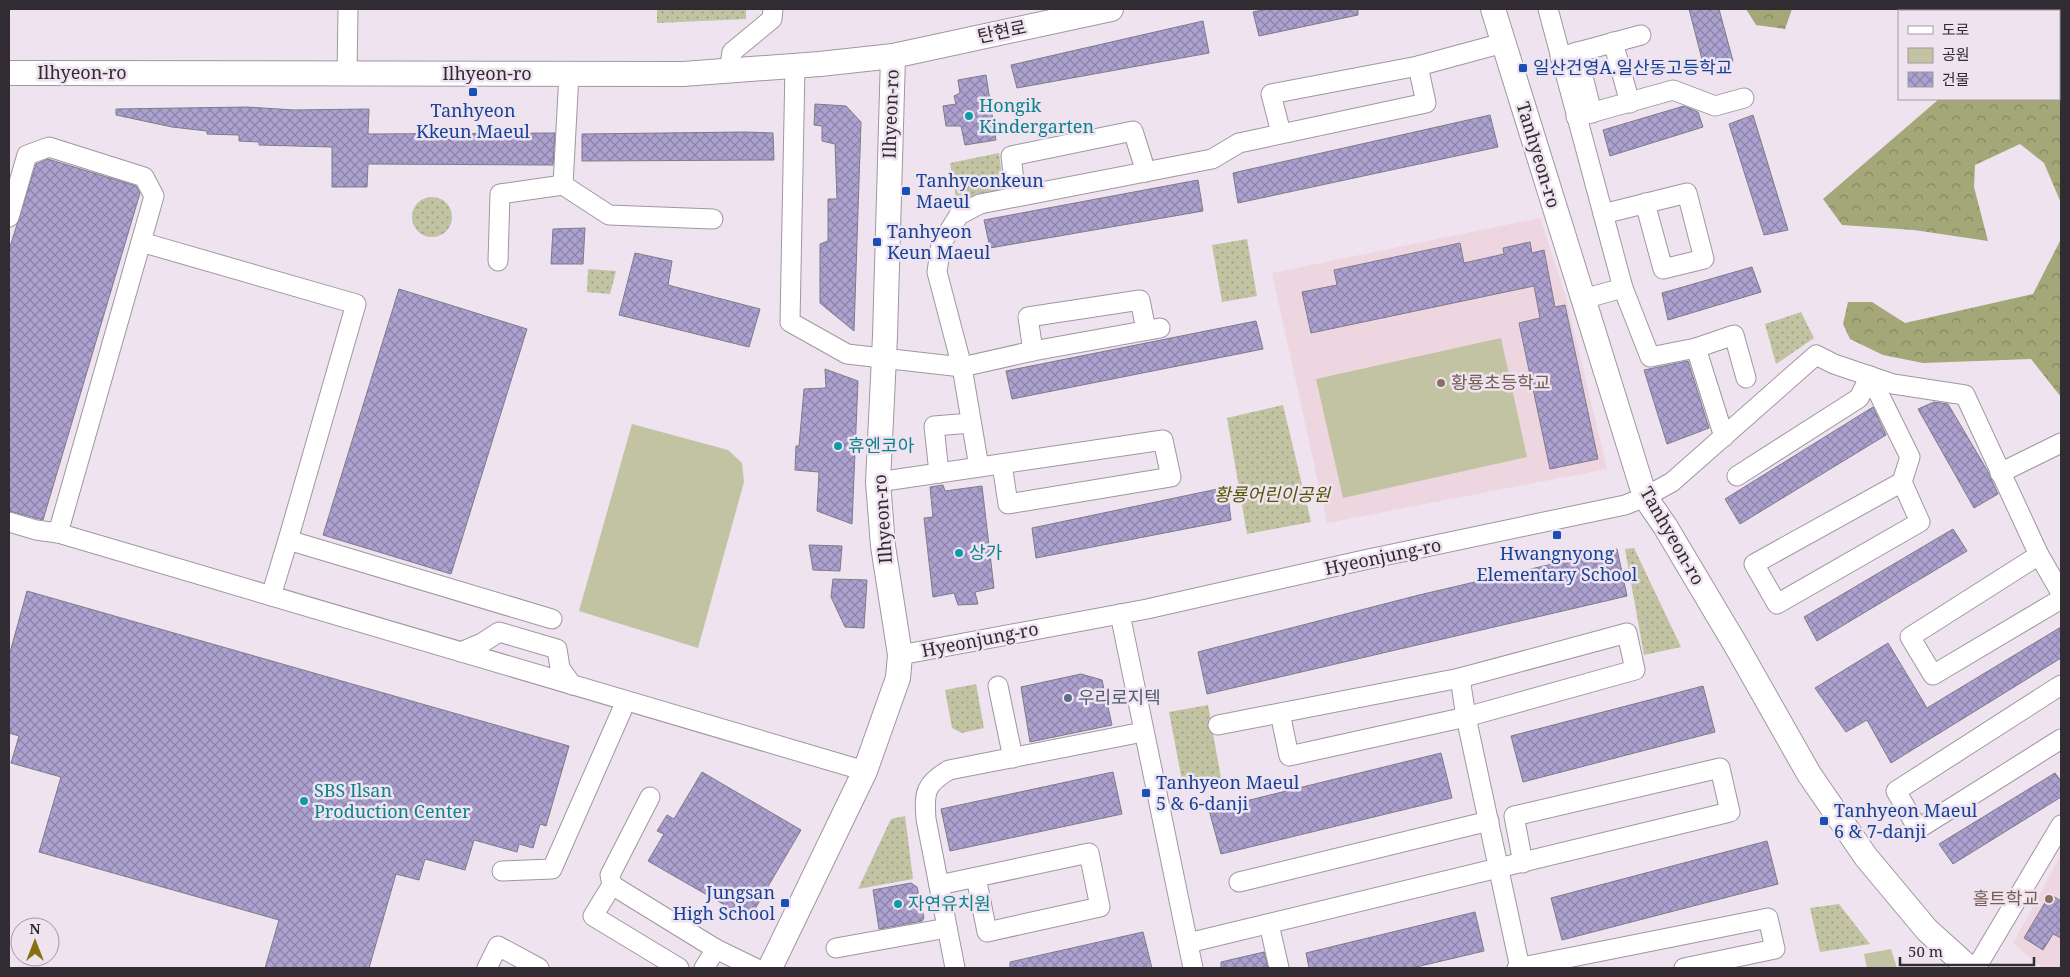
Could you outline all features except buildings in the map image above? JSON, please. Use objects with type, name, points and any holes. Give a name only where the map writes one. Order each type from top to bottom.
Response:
[{"type":"main road","name":"탄현로","points":[[893,56],[1111,9]]},
{"type":"main road","name":"Tanhyeon-ro","points":[[1492,9],[1645,497],[1666,526],[1728,630],[1809,774],[1866,857],[1927,930],[1970,968]]},
{"type":"main road","name":"Ilhyeon-ro","points":[[9,73],[683,74],[795,66],[893,56],[884,358],[878,482],[884,546],[900,655],[898,678],[865,771],[770,968]]},
{"type":"street","points":[[347,74],[348,9]]},
{"type":"street","points":[[729,71],[732,52],[772,19],[773,9]]},
{"type":"street","points":[[1548,9],[1568,54],[1584,115],[1603,214],[1623,288],[1650,357],[1696,348],[1734,335],[1746,378]]},
{"type":"street","points":[[1568,54],[1641,35]]},
{"type":"street","points":[[1613,42],[1630,103]]},
{"type":"street","points":[[1281,133],[1271,94],[1418,66],[1503,43]]},
{"type":"street","points":[[795,66],[790,322],[847,354],[962,366],[1153,329],[1140,300],[1028,317],[1033,351]]},
{"type":"street","points":[[978,467],[962,366],[937,272],[941,244],[959,216],[980,204],[1212,159],[1239,143],[1426,103],[1418,66]]},
{"type":"street","points":[[563,185],[569,74]]},
{"type":"street","points":[[1584,115],[1672,90],[1715,106],[1744,98]]},
{"type":"street","points":[[1016,196],[1011,156],[1133,131],[1146,172]]},
{"type":"street","points":[[9,218],[27,155],[49,148],[144,176],[154,196],[58,532]]},
{"type":"street","points":[[498,261],[500,194],[563,185],[609,215],[713,219]]},
{"type":"street","points":[[1603,214],[1645,203]]},
{"type":"street","points":[[141,242],[356,304],[271,596]]},
{"type":"street","points":[[1583,299],[1623,288]]},
{"type":"street","points":[[1696,348],[1718,424],[1724,437]]},
{"type":"street","name":"Hyeonjung-ro","points":[[900,655],[1120,614],[1625,505],[1645,497],[1672,482],[1816,355],[1834,364],[1870,376]]},
{"type":"street","points":[[1870,376],[1893,384],[1965,395],[2039,555],[2061,592]]},
{"type":"street","points":[[1737,476],[1859,398],[1870,376]]},
{"type":"street","points":[[1870,376],[1910,457],[1902,482],[1920,522],[1777,604],[1754,564],[1902,482]]},
{"type":"street","points":[[939,472],[934,426],[972,423]]},
{"type":"street","points":[[878,482],[1162,440],[1171,477],[1008,504],[1002,464]]},
{"type":"street","points":[[2000,473],[2061,443]]},
{"type":"street","points":[[9,522],[36,530],[58,532],[865,771]]},
{"type":"street","points":[[288,540],[552,619]]},
{"type":"street","points":[[2039,555],[1910,637],[1933,675],[2061,598]]},
{"type":"street","points":[[1120,614],[1193,968]]},
{"type":"street","points":[[462,652],[482,643],[499,632],[557,650],[560,668],[572,684]]},
{"type":"street","points":[[1218,726],[1280,713],[1460,678],[1627,633],[1635,670],[1466,718],[1289,756],[1280,713]]},
{"type":"street","points":[[1460,678],[1466,718],[1519,968],[1768,918],[1775,949],[1684,968]]},
{"type":"street","points":[[2061,685],[1896,790],[1918,828],[2061,739]]},
{"type":"street","points":[[998,686],[1013,758]]},
{"type":"street","points":[[502,871],[552,870],[626,700]]},
{"type":"street","points":[[955,968],[926,819],[925,801],[928,785],[935,778],[949,770],[1143,732]]},
{"type":"street","points":[[1188,943],[1524,863],[1730,812],[1720,768],[1514,816],[1524,863]]},
{"type":"street","points":[[650,797],[610,875],[612,885],[593,916],[679,968]]},
{"type":"street","points":[[1239,882],[1489,821]]},
{"type":"street","points":[[1976,968],[2061,825]]},
{"type":"street","points":[[939,885],[976,877],[1089,853],[1100,907],[987,932],[976,877]]},
{"type":"street","points":[[612,885],[716,949],[755,968]]},
{"type":"street","points":[[1269,924],[1279,968]]},
{"type":"street","points":[[836,948],[947,928]]},
{"type":"street","points":[[487,968],[498,946],[538,968]]},
{"type":"street","points":[[704,968],[716,949]]},
{"type":"shaded area","name":"황룡초등학교","points":[[1540,218],[1566,297],[1607,469],[1327,523],[1272,273]]},
{"type":"shaded area","name":"홀트학교","points":[[2061,855],[2061,968],[2043,968],[2013,943]]},
{"type":"green space","points":[[657,9],[746,9],[746,19],[657,23]]},
{"type":"green space","points":[[1746,9],[1792,9],[1785,29],[1756,25]]},
{"type":"green space","points":[[2061,9],[2061,203],[2044,163],[2020,144],[1975,165],[1974,187],[1988,241],[1914,230],[1842,225],[1823,199],[1938,100],[2060,100],[2060,10],[1982,10]]},
{"type":"green space","points":[[999,153],[1004,191],[956,199],[950,163]]},
{"type":"green space","points":[[436,197],[443,200],[449,206],[452,217],[451,225],[443,234],[436,237],[428,237],[421,234],[413,225],[412,213],[415,206],[424,198]]},
{"type":"green space","points":[[1247,239],[1257,296],[1222,302],[1212,245]]},
{"type":"green space","points":[[2061,239],[2061,397],[2031,359],[1923,363],[1883,355],[1850,339],[1843,324],[1848,302],[1872,302],[1905,323],[2033,294]]},
{"type":"green space","points":[[588,269],[616,271],[610,294],[587,292]]},
{"type":"green space","points":[[1801,312],[1814,338],[1776,364],[1765,324]]},
{"type":"green space","points":[[1501,338],[1527,457],[1343,498],[1316,379]]},
{"type":"green space","name":"황룡어린이공원","points":[[1283,405],[1311,522],[1247,534],[1227,418]]},
{"type":"green space","points":[[632,424],[728,450],[742,463],[744,482],[698,648],[579,611]]},
{"type":"green space","points":[[1634,548],[1681,647],[1644,655],[1625,549]]},
{"type":"green space","points":[[976,684],[984,728],[962,733],[952,728],[945,690]]},
{"type":"green space","points":[[1208,705],[1222,784],[1184,791],[1169,712]]},
{"type":"green space","points":[[905,816],[913,879],[858,889],[891,819]]},
{"type":"green space","points":[[1839,904],[1870,944],[1820,952],[1810,908]]},
{"type":"green space","points":[[1891,949],[1897,968],[1867,968],[1864,954]]},
{"type":"place","name":"일산건영A.일산동고등학교","points":[[1523,68]]},
{"type":"place","name":"Tanhyeon Kkeun Maeul","points":[[473,92]]},
{"type":"place","name":"Hongik Kindergarten","points":[[969,116]]},
{"type":"place","name":"Tanhyeonkeun Maeul","points":[[906,191]]},
{"type":"place","name":"Tanhyeon Keun Maeul","points":[[877,242]]},
{"type":"place","name":"황룡초등학교","points":[[1441,383]]},
{"type":"place","name":"휴엔코아","points":[[838,446]]},
{"type":"place","name":"Hwangnyong Elementary School","points":[[1557,535]]},
{"type":"place","name":"상가","points":[[959,553]]},
{"type":"place","name":"우리로지텍","points":[[1068,698]]},
{"type":"place","name":"Tanhyeon Maeul 5 & 6-danji","points":[[1146,793]]},
{"type":"place","name":"SBS Ilsan Production Center","points":[[304,801]]},
{"type":"place","name":"Tanhyeon Maeul 6 & 7-danji","points":[[1824,821]]},
{"type":"place","name":"홀트학교","points":[[2049,899]]},
{"type":"place","name":"Jungsan High School","points":[[785,903]]},
{"type":"place","name":"자연유치원","points":[[898,904]]}]
